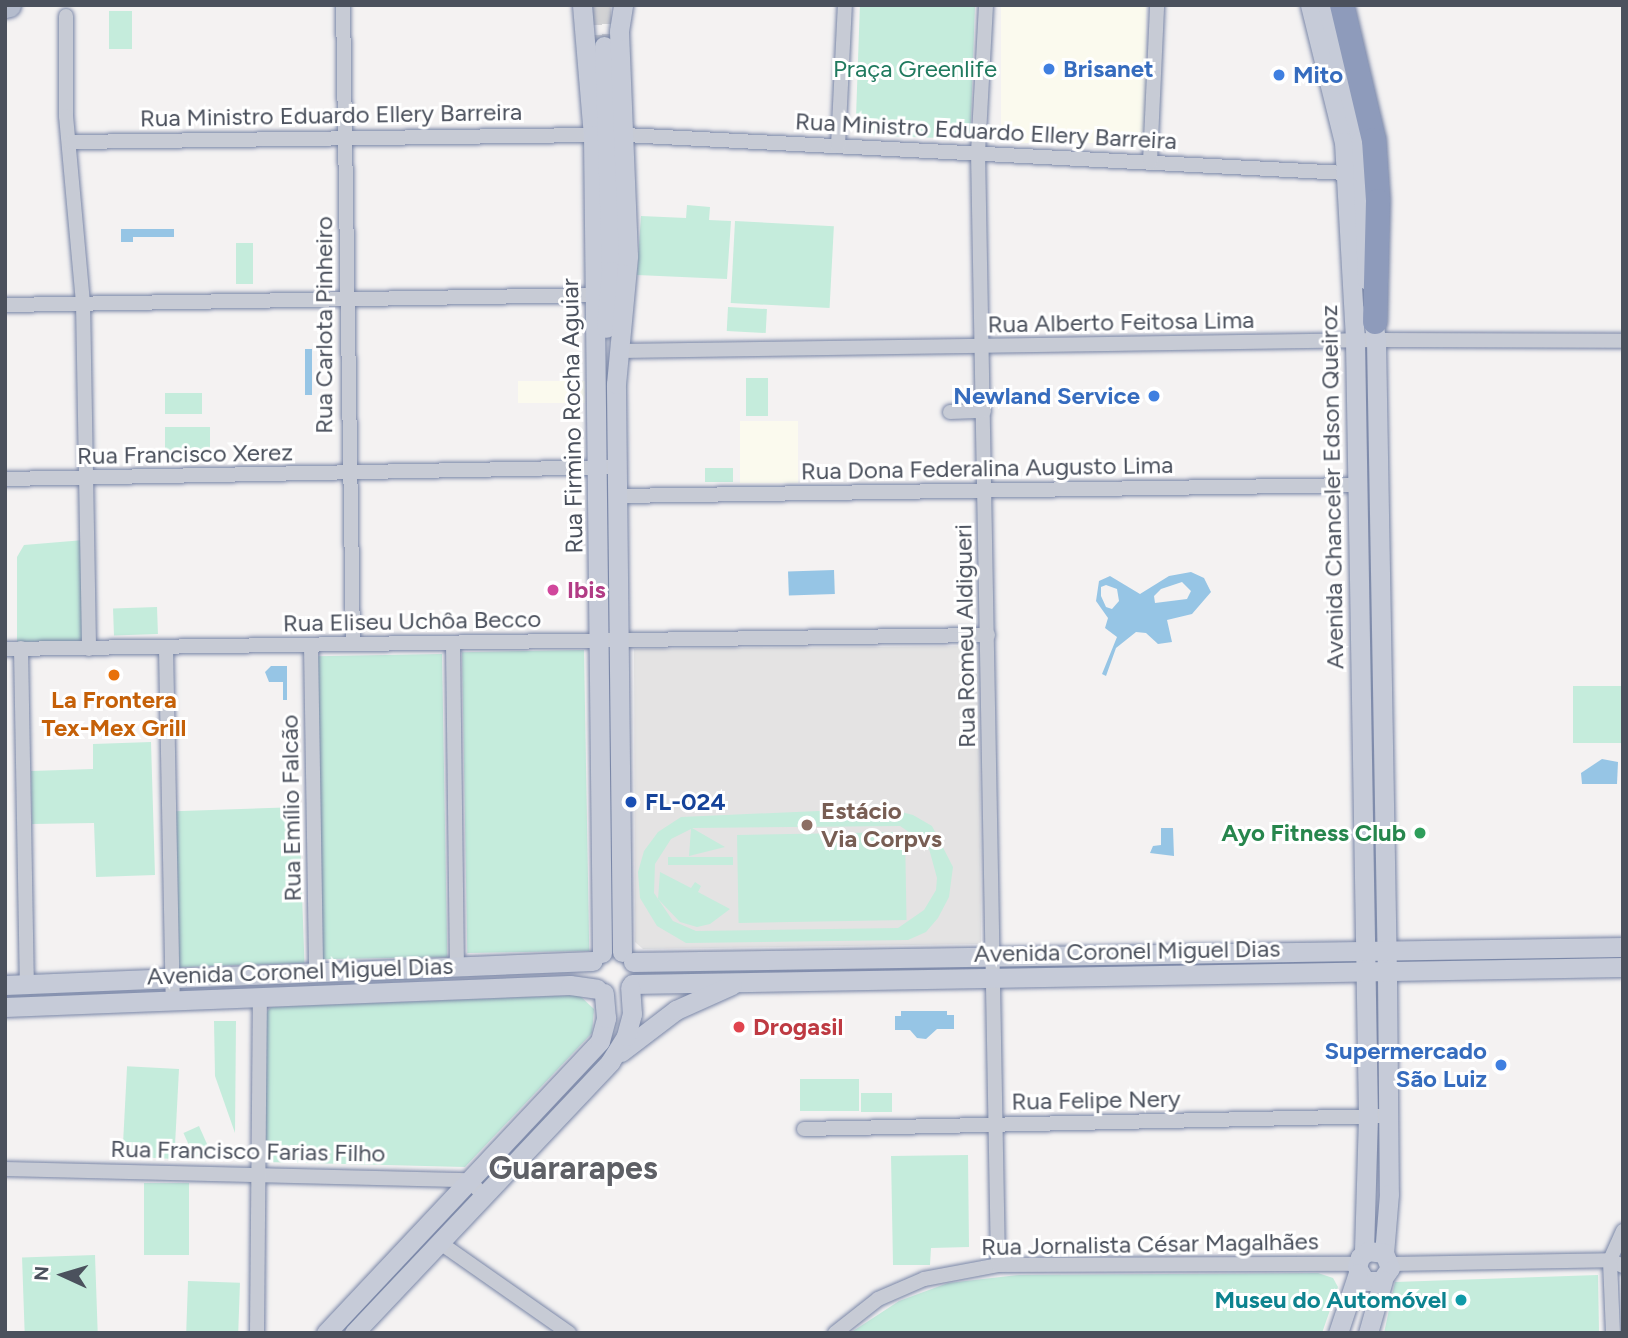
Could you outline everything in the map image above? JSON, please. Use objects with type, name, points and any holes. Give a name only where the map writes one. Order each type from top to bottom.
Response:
[{"type":"highway","points":[[1342,5],[1370,120],[1377,170],[1376,331]]},
{"type":"main road","name":"Rua Firmino Rocha Aguiar","points":[[582,5],[593,135],[597,376],[608,468],[617,496],[628,957]]},
{"type":"main road","name":"Rua Firmino Rocha Aguiar","points":[[598,957],[599,641],[608,468],[628,256],[619,31],[623,5]]},
{"type":"main road","name":"Avenida Chanceler Edson Queiroz","points":[[1310,5],[1344,142],[1355,341],[1368,1116],[1360,1263],[1338,1333]]},
{"type":"main road","name":"Avenida Chanceler Edson Queiroz","points":[[1327,5],[1361,140],[1362,238],[1376,331],[1389,1194],[1385,1266],[1368,1333]]},
{"type":"main road","points":[[597,376],[611,271],[604,46]]},
{"type":"main road","points":[[1360,652],[1383,707]]},
{"type":"main road","points":[[1363,839],[1385,839]]},
{"type":"main road","points":[[1570,947],[1571,968]]},
{"type":"main road","name":"Avenida Coronel Miguel Dias","points":[[628,957],[993,957],[1623,947]]},
{"type":"main road","points":[[1149,953],[1149,974]]},
{"type":"main road","points":[[326,1333],[600,1041],[606,1018],[600,991],[591,975],[598,957],[628,957],[632,1014],[626,1037],[610,1062]]},
{"type":"main road","name":"Avenida Coronel Miguel Dias","points":[[5,985],[598,957]]},
{"type":"main road","name":"Avenida Coronel Miguel Dias","points":[[631,986],[745,979],[994,978],[1623,967]]},
{"type":"main road","points":[[354,1333],[610,1062],[676,1010],[745,979]]},
{"type":"main road","name":"Avenida Coronel Miguel Dias","points":[[5,1007],[570,985],[600,991]]},
{"type":"main road","points":[[600,991],[617,995],[631,986]]},
{"type":"main road","points":[[1374,1250],[1385,1266],[1368,1282],[1360,1263],[1374,1250]]},
{"type":"street","name":"Rua Carlota Pinheiro","points":[[343,5],[347,474],[353,645]]},
{"type":"street","points":[[838,146],[845,5]]},
{"type":"street","name":"Rua Romeu Aldigueri","points":[[986,5],[978,151],[994,978],[994,1125],[999,1265]]},
{"type":"street","points":[[1150,162],[1157,5]]},
{"type":"street","points":[[65,16],[83,302],[89,649]]},
{"type":"street","name":"Rua Ministro Eduardo Ellery Barreira","points":[[71,142],[593,135]]},
{"type":"street","name":"Rua Ministro Eduardo Ellery Barreira","points":[[625,135],[978,151],[1346,173]]},
{"type":"street","points":[[5,305],[595,295]]},
{"type":"street","name":"Rua Alberto Feitosa Lima","points":[[620,351],[1355,341],[1376,331],[1623,341]]},
{"type":"street","points":[[950,411],[984,411]]},
{"type":"street","name":"Rua Francisco Xerez","points":[[5,479],[608,468]]},
{"type":"street","name":"Rua Dona Federalina Augusto Lima","points":[[617,496],[1358,485]]},
{"type":"street","name":"Rua Eliseu Uchôa Becco","points":[[5,649],[988,635]]},
{"type":"street","points":[[453,643],[457,965]]},
{"type":"street","name":"Rua Emílio Falcão","points":[[311,645],[316,971]]},
{"type":"street","points":[[21,648],[27,984]]},
{"type":"street","points":[[166,648],[173,1001]]},
{"type":"street","points":[[257,1333],[260,998]]},
{"type":"street","name":"Rua Felipe Nery","points":[[804,1129],[1388,1116]]},
{"type":"street","name":"Rua Francisco Farias Filho","points":[[5,1169],[469,1180]]},
{"type":"street","points":[[469,1180],[484,1195]]},
{"type":"street","points":[[1613,1333],[1616,1263],[1623,1231]]},
{"type":"street","points":[[439,1242],[569,1333]]},
{"type":"street","name":"Rua Jornalista César Magalhães","points":[[835,1333],[878,1299],[912,1283],[999,1265],[1360,1263]]},
{"type":"street","points":[[1385,1266],[1616,1263]]},
{"type":"shaded area","points":[[1001,5],[1146,5],[1146,143],[1001,143]]},
{"type":"shaded area","points":[[518,381],[585,381],[585,403],[518,403]]},
{"type":"shaded area","points":[[740,421],[798,421],[798,483],[740,483]]},
{"type":"shaded area","name":"Estácio Via Corpvs","points":[[979,646],[981,944],[643,949],[635,942],[634,649]]},
{"type":"green space","name":"Praça Greenlife","points":[[860,5],[975,5],[970,139],[855,135]]},
{"type":"green space","points":[[109,11],[132,11],[132,49],[109,49]]},
{"type":"green space","points":[[687,205],[710,207],[709,220],[731,221],[727,279],[637,275],[641,216],[686,218]]},
{"type":"green space","points":[[735,221],[834,226],[830,308],[731,303]]},
{"type":"green space","points":[[236,243],[253,243],[253,284],[236,284]]},
{"type":"green space","points":[[728,307],[767,309],[766,333],[727,331]]},
{"type":"green space","points":[[746,378],[768,378],[768,416],[746,416]]},
{"type":"green space","points":[[165,393],[202,393],[202,414],[165,414]]},
{"type":"green space","points":[[165,427],[210,427],[210,451],[165,451]]},
{"type":"green space","points":[[705,468],[733,468],[733,482],[705,482]]},
{"type":"green space","points":[[84,540],[86,641],[17,642],[17,557],[24,545]]},
{"type":"green space","points":[[157,607],[158,634],[114,636],[113,609]]},
{"type":"green space","points":[[584,650],[589,951],[467,953],[462,652]]},
{"type":"green space","points":[[442,654],[447,957],[321,959],[316,656]]},
{"type":"green space","points":[[1573,686],[1623,686],[1623,743],[1573,743]]},
{"type":"green space","points":[[151,742],[155,875],[96,877],[94,823],[32,824],[31,771],[93,769],[93,744]]},
{"type":"green space","points":[[299,807],[304,963],[180,967],[174,811]]},
{"type":"green space","points":[[886,808],[913,815],[932,826],[953,867],[949,897],[938,918],[926,932],[908,940],[686,943],[657,926],[640,898],[638,872],[644,851],[658,832],[681,817]],"holes":[[[900,826],[928,845],[937,878],[936,890],[924,910],[898,928],[696,931],[673,921],[654,893],[655,864],[671,839],[691,829],[689,856],[725,847],[692,828]]]},
{"type":"green space","points":[[905,832],[907,920],[739,923],[737,835]]},
{"type":"green space","points":[[668,857],[733,857],[733,865],[668,865]]},
{"type":"green space","points":[[660,872],[691,888],[695,882],[701,886],[698,892],[730,909],[710,924],[697,927],[680,922],[658,899]]},
{"type":"green space","points":[[579,995],[594,1009],[592,1033],[465,1167],[266,1162],[266,1013],[271,1007]]},
{"type":"green space","points":[[214,1021],[236,1021],[235,1133],[215,1076]]},
{"type":"green space","points":[[127,1066],[179,1069],[174,1159],[122,1156]]},
{"type":"green space","points":[[800,1079],[859,1079],[859,1111],[800,1111]]},
{"type":"green space","points":[[861,1093],[892,1093],[892,1112],[861,1112]]},
{"type":"green space","points":[[199,1126],[210,1151],[194,1158],[183,1133]]},
{"type":"green space","points":[[968,1155],[969,1247],[931,1248],[930,1265],[893,1265],[891,1156]]},
{"type":"green space","points":[[144,1183],[189,1183],[189,1255],[144,1255]]},
{"type":"green space","points":[[95,1255],[98,1331],[25,1333],[22,1258]]},
{"type":"green space","points":[[1318,1273],[1333,1278],[1338,1287],[1322,1333],[850,1333],[899,1301],[948,1283],[1019,1275]]},
{"type":"green space","points":[[1598,1275],[1599,1333],[1384,1333],[1395,1282]]},
{"type":"green space","points":[[188,1281],[240,1283],[238,1333],[186,1331]]},
{"type":"water","points":[[121,229],[174,229],[174,237],[133,237],[133,242],[121,242]]},
{"type":"water","points":[[305,349],[312,349],[312,395],[305,395]]},
{"type":"water","points":[[834,570],[835,594],[789,596],[788,572]]},
{"type":"water","points":[[1191,572],[1204,578],[1211,592],[1192,614],[1167,620],[1172,642],[1158,644],[1146,633],[1136,632],[1116,648],[1106,676],[1102,674],[1117,637],[1105,628],[1108,618],[1096,601],[1099,581],[1110,576],[1140,594],[1169,576]],"holes":[[[1182,582],[1191,591],[1187,599],[1155,603],[1154,596],[1161,589]],[[1106,585],[1117,589],[1119,601],[1112,609],[1106,607],[1101,596],[1101,587]]]},
{"type":"water","points":[[271,666],[287,666],[287,700],[283,700],[283,682],[269,682],[265,672]]},
{"type":"water","points":[[1602,759],[1618,762],[1617,784],[1582,784],[1581,773]]},
{"type":"water","points":[[1161,828],[1173,828],[1174,856],[1150,853],[1153,846],[1161,845]]},
{"type":"water","points":[[901,1011],[947,1011],[947,1015],[954,1015],[954,1029],[937,1029],[926,1039],[917,1038],[910,1030],[895,1030],[895,1016],[901,1016]]},
{"type":"tunnel","points":[[601,5],[604,46]]},
{"type":"place","name":"Brisanet","points":[[1049,69]]},
{"type":"place","name":"Mito","points":[[1279,75]]},
{"type":"place","name":"Newland Service","points":[[1154,396]]},
{"type":"place","name":"Ibis","points":[[553,590]]},
{"type":"place","name":"La Frontera Tex-Mex Grill","points":[[114,675]]},
{"type":"place","name":"FL-024","points":[[631,802]]},
{"type":"place","name":"Estácio Via Corpvs","points":[[807,825]]},
{"type":"place","name":"Ayo Fitness Club","points":[[1420,833]]},
{"type":"place","name":"Drogasil","points":[[739,1027]]},
{"type":"place","name":"Supermercado São Luiz","points":[[1501,1065]]},
{"type":"place","name":"Museu do Automóvel","points":[[1461,1300]]},
{"type":"district","name":"Guararapes","points":[[573,1168]]}]
